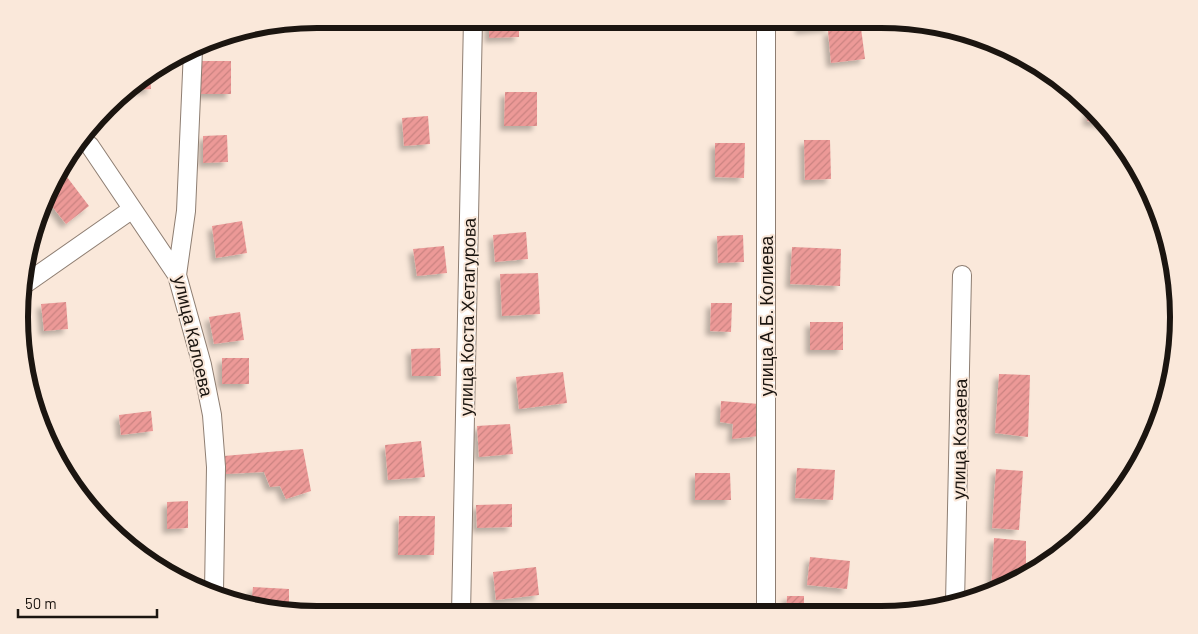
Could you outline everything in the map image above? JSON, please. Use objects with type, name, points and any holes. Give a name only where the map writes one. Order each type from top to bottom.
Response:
[{"type":"street","name":"улица Коста Хетагурова","points":[[461,606],[473,28]]},
{"type":"street","name":"улица А.Б. Колиева","points":[[766,28],[766,606]]},
{"type":"street","name":"улица Калоева","points":[[193,55],[186,211],[177,275],[202,365],[212,415],[216,467],[214,587]]},
{"type":"street","points":[[88,140],[131,210],[177,275]]},
{"type":"street","points":[[30,281],[131,210]]},
{"type":"street","name":"улица Козаева","points":[[955,597],[962,274]]},
{"type":"building","points":[[489,28],[519,28],[519,37],[489,38]]},
{"type":"building","points":[[800,28],[820,28],[800,30]]},
{"type":"building","points":[[861,28],[865,59],[831,63],[828,31]]},
{"type":"building","points":[[198,61],[231,61],[231,94],[199,94]]},
{"type":"building","points":[[150,80],[151,89],[137,90]]},
{"type":"building","points":[[505,92],[537,92],[537,126],[504,126]]},
{"type":"building","points":[[1088,114],[1096,122],[1087,121]]},
{"type":"building","points":[[428,116],[430,144],[404,146],[402,118]]},
{"type":"building","points":[[227,135],[228,162],[203,163],[203,136]]},
{"type":"building","points":[[804,140],[830,140],[831,179],[805,180]]},
{"type":"building","points":[[715,143],[745,143],[744,178],[715,177]]},
{"type":"building","points":[[67,177],[89,206],[66,224],[51,205],[61,181]]},
{"type":"building","points":[[242,221],[247,253],[216,258],[212,226]]},
{"type":"building","points":[[526,232],[528,259],[495,262],[493,235]]},
{"type":"building","points":[[743,235],[744,262],[718,263],[717,236]]},
{"type":"building","points":[[444,246],[447,273],[417,276],[413,249]]},
{"type":"building","points":[[792,247],[841,249],[840,286],[790,284]]},
{"type":"building","points":[[538,273],[540,314],[502,316],[500,274]]},
{"type":"building","points":[[66,302],[68,329],[44,331],[41,304]]},
{"type":"building","points":[[711,303],[732,303],[731,332],[710,331]]},
{"type":"building","points":[[240,312],[244,340],[214,344],[209,317]]},
{"type":"building","points":[[810,322],[843,322],[843,350],[810,350]]},
{"type":"building","points":[[440,348],[441,376],[412,376],[411,349]]},
{"type":"building","points":[[222,358],[249,358],[249,384],[222,384]]},
{"type":"building","points":[[563,372],[567,403],[519,409],[516,377]]},
{"type":"building","points":[[999,374],[1030,375],[1028,437],[995,433]]},
{"type":"building","points":[[721,401],[759,404],[759,436],[732,439],[733,424],[720,422]]},
{"type":"building","points":[[151,411],[153,431],[121,435],[119,415]]},
{"type":"building","points":[[510,424],[513,454],[479,457],[477,426]]},
{"type":"building","points":[[421,441],[425,477],[388,480],[385,445]]},
{"type":"building","points":[[303,449],[311,491],[286,499],[280,486],[270,487],[264,472],[226,474],[224,456]]},
{"type":"building","points":[[797,468],[835,470],[833,500],[795,498]]},
{"type":"building","points":[[996,469],[1023,471],[1019,530],[992,528]]},
{"type":"building","points":[[695,473],[730,473],[731,500],[695,500]]},
{"type":"building","points":[[188,501],[188,528],[167,529],[167,502]]},
{"type":"building","points":[[512,504],[512,527],[477,528],[476,505]]},
{"type":"building","points":[[399,516],[435,516],[434,555],[398,555]]},
{"type":"building","points":[[994,538],[1026,541],[1026,568],[992,584]]},
{"type":"building","points":[[810,557],[850,561],[847,589],[807,585]]},
{"type":"building","points":[[536,567],[539,595],[496,600],[493,572]]},
{"type":"building","points":[[253,587],[289,589],[289,605],[242,597],[242,595],[252,596]]},
{"type":"building","points":[[787,596],[804,596],[804,606],[786,606]]}]
